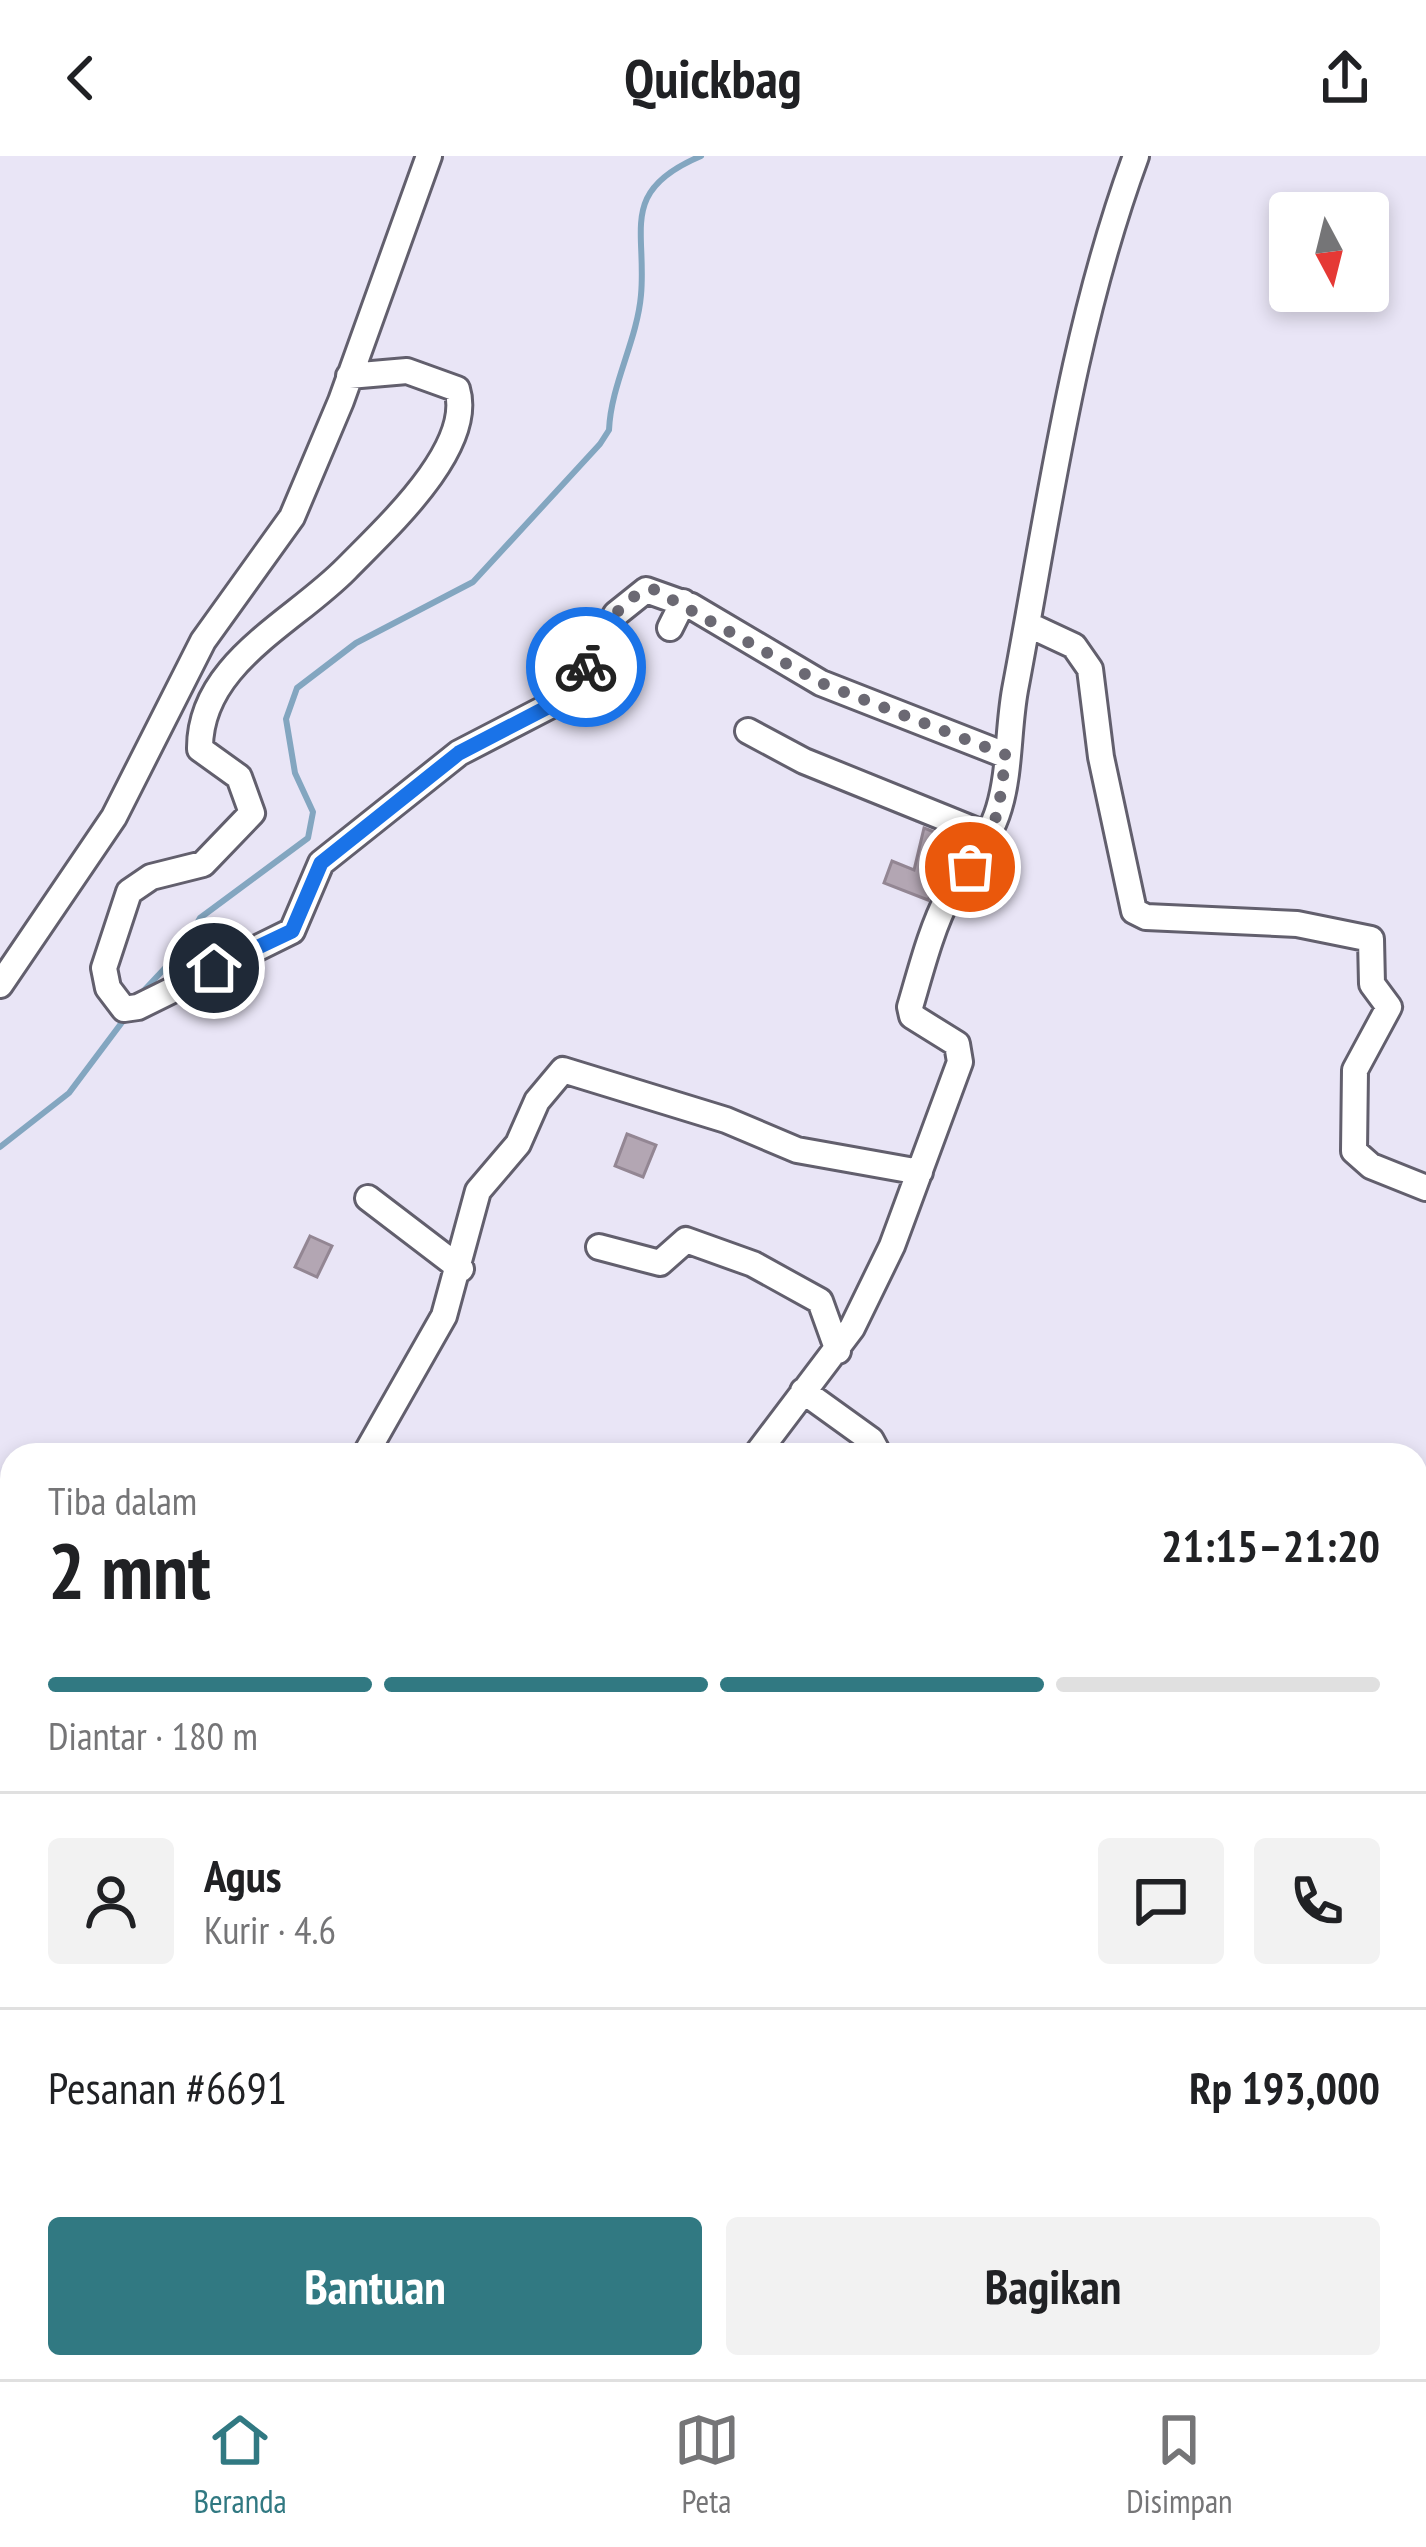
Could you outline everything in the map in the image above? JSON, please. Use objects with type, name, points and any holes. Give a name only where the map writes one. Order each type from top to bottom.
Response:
[{"type":"street","points":[[0,985],[114,818],[203,641],[292,517],[429,156]]},
{"type":"street","points":[[765,1443],[838,1351],[879,1275],[960,1061],[957,1044],[912,1016],[910,1007],[946,899],[987,835],[1000,803],[1052,463],[1082,324],[1136,156]]},
{"type":"street","points":[[349,376],[407,371],[457,389],[463,408],[456,436],[441,462],[346,569],[273,628],[222,680],[200,721],[200,748],[239,777],[252,813],[203,864],[151,878],[129,892],[104,968],[120,1007],[138,1007],[287,935],[305,911],[313,873],[321,863],[459,753],[567,697],[616,614],[635,595],[651,589],[683,602],[821,683],[1006,755]]},
{"type":"street","points":[[670,628],[683,602]]},
{"type":"street","points":[[1029,626],[1074,646],[1090,669],[1101,757],[1135,911],[1146,917],[1325,927],[1371,939],[1376,964],[1371,981],[1389,1007],[1355,1070],[1354,1151],[1371,1166],[1426,1188]]},
{"type":"street","points":[[748,731],[854,782],[987,835]]},
{"type":"street","points":[[372,1443],[429,1349],[460,1269],[478,1191],[511,1155],[537,1100],[563,1070],[726,1120],[797,1150],[920,1172]]},
{"type":"street","points":[[368,1198],[460,1269]]},
{"type":"street","points":[[599,1247],[660,1263],[678,1242],[686,1240],[753,1264],[820,1301],[838,1351]]},
{"type":"street","points":[[803,1391],[873,1443]]},
{"type":"building","points":[[924,828],[963,843],[949,857],[928,900],[884,883],[892,861],[914,870]]},
{"type":"building","points":[[627,1134],[656,1145],[643,1177],[615,1166]]},
{"type":"building","points":[[310,1236],[332,1246],[317,1277],[295,1267]]},
{"type":"waterway","points":[[135,1000],[182,950],[200,918],[308,838],[313,812],[295,773],[286,719],[297,688],[356,643],[473,582],[600,444],[609,430],[639,312],[642,214],[647,198],[657,183],[701,156]]},
{"type":"waterway","points":[[0,1147],[69,1093],[126,1017]]},
{"type":"way so far","points":[[586,667],[616,614],[635,595],[653,589],[709,616],[769,657],[821,683],[1006,755],[998,813],[970,867]]},
{"type":"route","points":[[214,968],[292,931],[305,911],[313,873],[321,863],[376,814],[459,753],[567,697],[586,667]]}]
